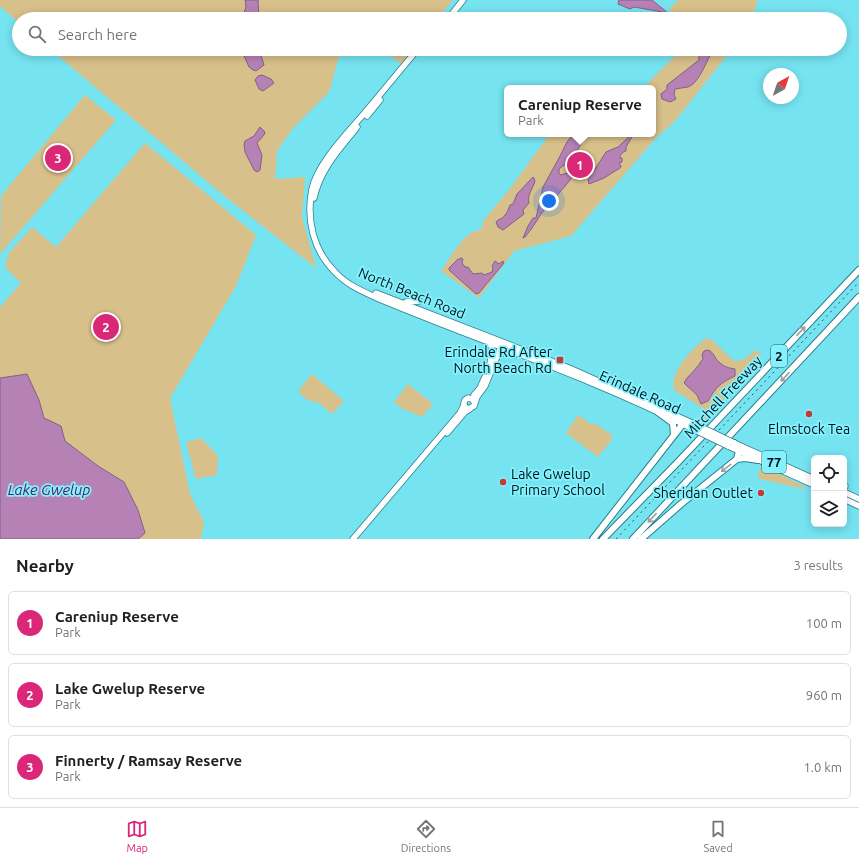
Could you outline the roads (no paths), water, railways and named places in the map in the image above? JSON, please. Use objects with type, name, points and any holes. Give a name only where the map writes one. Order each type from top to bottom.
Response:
[{"type":"highway","name":"Mitchell Freeway","points":[[603,539],[684,457],[859,270]]},
{"type":"highway","name":"2","points":[[633,539],[859,297]]},
{"type":"highway","points":[[658,412],[673,423],[674,435]]},
{"type":"highway","points":[[593,539],[683,424],[693,424]]},
{"type":"highway","points":[[732,444],[739,451],[737,459]]},
{"type":"highway","points":[[641,539],[681,504],[737,459],[745,458],[758,460]]},
{"type":"main road","points":[[450,12],[459,0]]},
{"type":"main road","points":[[454,12],[463,0]]},
{"type":"main road","name":"North Beach Road","points":[[412,56],[354,125],[322,166],[312,188],[310,203],[312,233],[320,253],[328,265],[352,286],[414,313],[490,342],[500,344]]},
{"type":"main road","name":"North Beach Road","points":[[417,56],[332,158],[319,180],[313,206],[317,237],[324,254],[333,266],[340,274],[354,284],[500,344]]},
{"type":"main road","points":[[400,302],[410,303],[419,301]]},
{"type":"main road","points":[[490,342],[492,349],[490,364]]},
{"type":"main road","points":[[357,539],[465,412],[473,407],[485,386],[497,356],[500,344]]},
{"type":"main road","points":[[353,539],[460,413],[465,400],[470,398],[480,388],[500,344]]},
{"type":"main road","name":"Erindale Road","points":[[500,344],[523,356],[583,379],[683,424],[699,429],[811,478]]},
{"type":"main road","name":"Erindale Road","points":[[500,344],[569,368],[693,424],[699,429]]},
{"type":"main road","points":[[497,356],[502,353],[523,356]]},
{"type":"main road","points":[[470,398],[475,403]]},
{"type":"main road","points":[[464,405],[466,408],[470,409]]},
{"type":"main road","name":"77","points":[[739,451],[811,484]]},
{"type":"main road","points":[[847,490],[859,499]]},
{"type":"main road","points":[[847,500],[859,506]]},
{"type":"water","points":[[245,0],[258,0],[259,12],[244,12],[246,7]]},
{"type":"water","points":[[619,0],[652,0],[667,12],[634,7],[630,9],[618,4]]},
{"type":"water","points":[[244,56],[261,56],[264,65],[256,71],[249,67]]},
{"type":"water","points":[[699,56],[710,56],[696,81],[688,87],[675,89],[674,95],[676,99],[670,102],[662,99],[661,94],[667,89],[667,85],[699,60]]},
{"type":"water","points":[[262,75],[271,79],[274,83],[263,91],[259,89],[255,80],[258,76]]},
{"type":"water","points":[[260,127],[265,132],[257,143],[262,155],[260,170],[257,172],[254,170],[245,152],[244,144],[245,141],[254,136]]},
{"type":"water","points":[[585,137],[577,151],[578,155],[570,157],[568,162],[559,169],[559,173],[561,175],[573,171],[575,173],[523,238],[533,218],[536,218],[543,187],[570,138]]},
{"type":"water","points":[[629,137],[632,137],[626,147],[626,151],[621,155],[620,158],[622,158],[622,162],[619,163],[621,166],[620,168],[604,178],[589,184],[588,180],[606,152],[618,147]]},
{"type":"water","points":[[533,177],[535,181],[529,194],[529,203],[523,210],[524,214],[503,230],[498,227],[496,222],[504,216],[510,205],[513,204],[517,194]]},
{"type":"water","points":[[461,258],[463,259],[462,263],[465,267],[468,267],[473,274],[482,273],[484,275],[492,272],[492,266],[495,261],[499,264],[503,261],[504,263],[479,293],[476,294],[449,270],[449,268],[457,260]]},
{"type":"water","points":[[708,350],[712,352],[717,360],[723,365],[735,369],[735,376],[722,383],[713,392],[708,401],[701,404],[697,395],[684,383],[703,359],[702,355],[704,351]]},
{"type":"water","name":"Lake Gwelup","points":[[27,374],[39,400],[44,418],[61,426],[65,441],[98,466],[124,482],[138,510],[145,533],[138,539],[0,539],[0,378]]},
{"type":"railway","points":[[616,539],[859,282]]},
{"type":"place","name":"Finnerty / Ramsay Reserve","points":[[58,158]]},
{"type":"place","name":"Careniup Reserve","points":[[580,165]]},
{"type":"place","name":"Lake Gwelup Reserve","points":[[106,327]]},
{"type":"place","name":"Erindale Rd After North Beach Rd","points":[[560,360]]},
{"type":"place","name":"Elmstock Tea","points":[[809,414]]},
{"type":"place","name":"Lake Gwelup Primary School","points":[[503,482]]},
{"type":"place","name":"Sheridan Outlet","points":[[761,493]]}]
